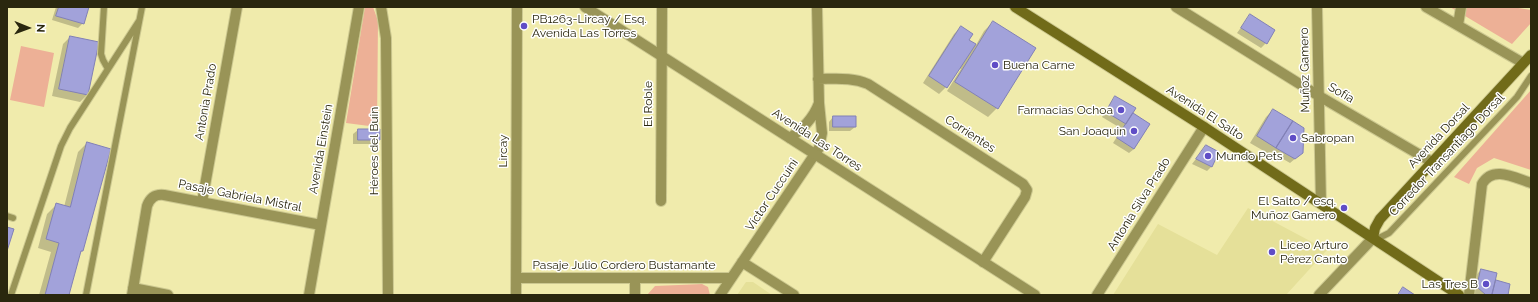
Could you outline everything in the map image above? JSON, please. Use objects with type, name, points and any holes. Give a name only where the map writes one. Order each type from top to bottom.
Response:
[{"type":"main road","name":"Avenida El Salto","points":[[1015,7],[1204,127],[1459,295]]},
{"type":"main road","name":"Avenida Dorsal","points":[[1373,238],[1375,228],[1380,219],[1531,55]]},
{"type":"street","name":"Antonia Prado","points":[[202,202],[237,7]]},
{"type":"street","name":"Avenida Einstein","points":[[309,295],[359,7]]},
{"type":"street","name":"Héroes del Buin","points":[[381,7],[386,38],[388,295]]},
{"type":"street","name":"Lircay","points":[[516,295],[517,7]]},
{"type":"street","name":"Avenida Las Torres","points":[[586,7],[1035,295]]},
{"type":"street","name":"El Roble","points":[[661,201],[662,7]]},
{"type":"street","name":"Víctor Cuccuini","points":[[720,295],[815,155],[821,141],[822,133],[818,79],[817,7]]},
{"type":"street","name":"Sofía","points":[[1176,7],[1319,96],[1432,162]]},
{"type":"street","name":"Muñoz Gamero","points":[[1317,7],[1321,204]]},
{"type":"street","points":[[1426,7],[1523,63]]},
{"type":"street","points":[[1458,25],[1461,7]]},
{"type":"street","name":"Corrientes","points":[[818,79],[847,78],[868,84],[1023,184],[1027,190],[1025,197],[984,262]]},
{"type":"street","name":"Víctor Cuccuini","points":[[790,138],[809,122],[815,113],[819,102]]},
{"type":"street","name":"Antonia Silva Prado","points":[[1096,295],[1204,127]]},
{"type":"street","points":[[1469,295],[1481,188],[1484,179],[1496,173],[1531,184]]},
{"type":"street","name":"Pasaje Gabriela Mistral","points":[[132,291],[147,206],[153,196],[164,195],[321,225]]},
{"type":"street","points":[[1319,295],[1373,238]]},
{"type":"street","points":[[742,262],[794,295]]},
{"type":"street","name":"Pasaje Julio Cordero Bustamante","points":[[516,278],[731,278]]},
{"type":"street","points":[[635,278],[635,295]]},
{"type":"street","points":[[132,291],[168,295]]},
{"type":"lane","points":[[104,7],[101,54],[102,60],[108,69]]},
{"type":"lane","points":[[86,295],[142,7]]},
{"type":"lane","points":[[11,295],[61,146],[70,128],[139,21]]},
{"type":"lane","name":"Corredor Transantiago Dorsal","points":[[1373,238],[1379,238],[1389,233],[1512,102],[1531,76]]},
{"type":"shaded area","points":[[365,7],[373,7],[378,21],[377,127],[346,123]]},
{"type":"shaded area","points":[[1450,7],[1512,7],[1531,10],[1531,23],[1512,44]]},
{"type":"shaded area","points":[[21,46],[54,53],[44,107],[10,100]]},
{"type":"shaded area","points":[[1531,90],[1531,170],[1494,158],[1477,168],[1469,184],[1454,177]]},
{"type":"shaded area","name":"Liceo Arturo Pérez Canto","points":[[1248,208],[1327,250],[1286,295],[1113,295],[1158,224],[1217,255]]},
{"type":"shaded area","points":[[746,282],[753,282],[772,295],[737,295]]},
{"type":"shaded area","points":[[702,284],[708,287],[710,295],[647,295],[655,286]]},
{"type":"building","points":[[59,7],[89,7],[84,24],[56,16]]},
{"type":"building","points":[[1250,14],[1275,30],[1267,44],[1241,28]]},
{"type":"building","name":"Buena Carne","points":[[993,21],[1036,48],[998,109],[955,82]]},
{"type":"building","points":[[961,26],[973,34],[969,40],[976,44],[947,88],[929,76]]},
{"type":"building","points":[[70,36],[99,42],[88,95],[59,89]]},
{"type":"building","name":"Farmacias Ochoa","points":[[1115,96],[1136,108],[1126,124],[1106,112]]},
{"type":"building","points":[[1273,109],[1293,121],[1276,148],[1257,136]]},
{"type":"building","name":"San Joaquin","points":[[1133,113],[1150,124],[1134,149],[1117,138]]},
{"type":"building","points":[[833,116],[856,116],[856,127],[833,127]]},
{"type":"building","name":"Sabropan","points":[[1293,121],[1304,128],[1303,153],[1295,159],[1276,148]]},
{"type":"building","points":[[358,129],[380,129],[380,140],[358,140]]},
{"type":"building","points":[[87,142],[111,149],[83,251],[81,251],[69,295],[45,295],[59,243],[46,239],[56,203],[70,207]]},
{"type":"building","name":"Mundo Pets","points":[[1206,145],[1219,152],[1212,167],[1196,159]]},
{"type":"building","points":[[7,227],[14,229],[7,251]]},
{"type":"building","name":"Las Tres B","points":[[1481,269],[1497,273],[1492,295],[1486,295],[1477,287]]},
{"type":"building","points":[[1496,280],[1510,284],[1508,295],[1492,295]]},
{"type":"building","points":[[1403,287],[1415,295],[1398,295]]},
{"type":"place","name":"PB1263-Lircay / Esq. Avenida Las Torres","points":[[524,26]]},
{"type":"place","name":"Buena Carne","points":[[995,65]]},
{"type":"place","name":"Farmacias Ochoa","points":[[1121,110]]},
{"type":"place","name":"San Joaquin","points":[[1134,131]]},
{"type":"place","name":"Sabropan","points":[[1293,138]]},
{"type":"place","name":"Mundo Pets","points":[[1208,156]]},
{"type":"place","name":"El Salto / esq. Muñoz Gamero","points":[[1344,208]]},
{"type":"place","name":"Liceo Arturo Pérez Canto","points":[[1272,252]]},
{"type":"place","name":"Las Tres B","points":[[1486,284]]}]
